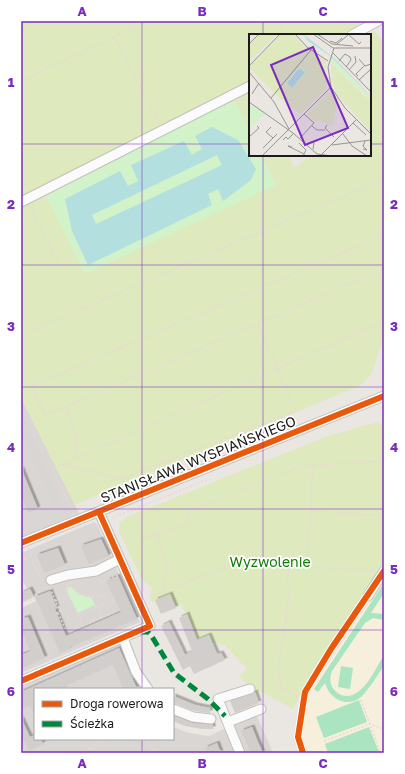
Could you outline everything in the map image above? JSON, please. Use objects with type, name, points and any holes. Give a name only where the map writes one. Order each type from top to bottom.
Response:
[{"type":"street","points":[[354,34],[378,21],[384,28]]},
{"type":"street","points":[[24,200],[249,87]]},
{"type":"street","name":"STANISŁAWA WYSPIAŃSKIEGO","points":[[21,543],[384,396]]},
{"type":"street","points":[[21,681],[150,626],[99,512]]},
{"type":"street","points":[[49,582],[96,571],[120,559]]},
{"type":"street","points":[[368,596],[381,571]]},
{"type":"street","points":[[123,638],[136,672],[147,688]]},
{"type":"street","points":[[240,753],[218,699],[250,688]]},
{"type":"street","points":[[174,709],[193,717],[211,719]]},
{"type":"street","points":[[228,722],[261,709]]},
{"type":"path","points":[[21,81],[147,21]]},
{"type":"path","points":[[279,21],[286,34]]},
{"type":"path","points":[[114,37],[163,130]]},
{"type":"path","points":[[21,335],[384,179]]},
{"type":"path","points":[[24,200],[60,267]]},
{"type":"path","points":[[384,235],[32,386],[45,415],[384,269]]},
{"type":"path","points":[[75,516],[52,469],[384,321]]},
{"type":"path","points":[[62,464],[120,479],[296,411],[258,324]]},
{"type":"path","points":[[65,407],[78,439],[78,448],[75,458]]},
{"type":"path","points":[[143,539],[190,522],[188,512],[302,466],[384,461]]},
{"type":"path","points":[[307,567],[313,466]]},
{"type":"path","points":[[112,518],[207,480]]},
{"type":"path","points":[[310,510],[384,516]]},
{"type":"path","points":[[156,534],[167,569],[163,591],[150,597],[223,566],[248,563],[381,571]]},
{"type":"path","points":[[21,556],[35,565]]},
{"type":"path","points":[[290,566],[287,581],[289,596],[278,670],[281,687],[299,698]]},
{"type":"path","points":[[101,582],[120,574]]},
{"type":"path","points":[[66,579],[79,594],[98,597],[107,594]]},
{"type":"path","points":[[66,579],[65,589],[78,615],[79,614],[81,627]]},
{"type":"path","points":[[30,602],[34,595],[49,582],[60,612],[57,613],[66,630],[71,631],[113,613],[114,610]]},
{"type":"path","points":[[55,601],[68,596]]},
{"type":"path","points":[[79,614],[110,601]]},
{"type":"path","points":[[99,606],[101,618]]},
{"type":"path","points":[[48,632],[42,636],[53,662]]},
{"type":"path","points":[[361,700],[380,752],[384,751]]},
{"type":"path","points":[[324,741],[370,724],[384,729]]},
{"type":"path","points":[[88,753],[87,750],[89,748],[103,740]]},
{"type":"path","points":[[146,740],[155,753]]},
{"type":"path","points":[[89,748],[100,753]]},
{"type":"shaded area","points":[[21,398],[79,513],[21,538]]},
{"type":"shaded area","points":[[27,429],[61,505],[55,507],[22,431]]},
{"type":"shaded area","points":[[94,522],[97,524],[140,622],[21,673],[21,608],[36,601],[30,588],[27,589],[21,577],[21,553]]},
{"type":"shaded area","points":[[384,580],[384,753],[308,753],[302,737],[308,694]]},
{"type":"shaded area","points":[[33,604],[43,625],[33,630],[23,608]]},
{"type":"shaded area","points":[[124,637],[145,679],[153,688],[34,688],[34,740],[174,740],[174,727],[189,733],[209,736],[256,714],[273,753],[25,753],[21,746],[21,688]]},
{"type":"green space","points":[[21,21],[361,21],[358,23],[364,34],[249,34],[249,131],[232,96],[43,190],[276,185],[262,156],[289,156],[294,167],[312,156],[371,156],[371,34],[368,34],[375,31],[384,43],[384,335],[372,373],[361,385],[75,505],[21,398]]},
{"type":"green space","points":[[232,95],[249,131],[249,156],[262,156],[276,185],[85,274],[43,190]]},
{"type":"green space","name":"Wyzwolenie","points":[[378,422],[379,424],[384,423],[384,563],[378,569],[377,574],[315,666],[293,709],[260,691],[256,694],[239,676],[247,669],[225,645],[211,642],[209,635],[197,638],[181,604],[161,614],[155,601],[152,602],[150,597],[152,587],[143,581],[120,534],[119,523],[127,517],[328,436]]},
{"type":"green space","points":[[382,586],[384,587],[384,593],[371,613],[384,614],[384,620],[373,618],[365,623],[332,671],[330,682],[335,691],[341,695],[349,696],[355,694],[367,683],[384,655],[383,667],[363,695],[350,702],[344,702],[334,697],[330,693],[325,683],[318,692],[314,689]]},
{"type":"green space","points":[[68,587],[71,587],[78,594],[92,598],[95,605],[78,613],[67,591]]},
{"type":"green space","points":[[341,666],[353,668],[350,689],[338,687]]},
{"type":"green space","points":[[359,700],[367,722],[324,738],[316,717]]},
{"type":"green space","points":[[369,727],[379,752],[328,753],[325,744]]},
{"type":"water","points":[[212,127],[238,140],[256,169],[251,180],[223,201],[218,189],[208,194],[212,205],[88,265],[72,231],[65,199],[120,171],[128,186],[138,181],[131,165],[184,141],[192,155],[202,149],[195,136]],"holes":[[[217,155],[222,165],[96,224],[92,215]]]},
{"type":"building","points":[[21,468],[38,509],[28,513],[21,496]]},
{"type":"building","points":[[101,539],[109,556],[89,564],[81,546]]},
{"type":"building","points":[[58,548],[65,565],[44,573],[37,555]]},
{"type":"building","points":[[118,576],[137,619],[70,647],[70,649],[60,653],[35,597],[50,591],[57,608],[55,609],[66,636],[121,612],[106,581]]},
{"type":"building","points":[[30,589],[34,597],[21,603],[21,593]]},
{"type":"building","points":[[170,594],[176,608],[161,614],[155,600]]},
{"type":"building","points":[[187,614],[197,640],[209,635],[217,654],[221,653],[225,660],[194,674],[190,666],[183,670],[161,626],[169,622],[185,655],[192,651],[179,618]]},
{"type":"building","points":[[28,617],[45,658],[21,669],[21,654],[22,655],[30,651],[23,633],[21,634],[21,627],[24,626],[22,619]]},
{"type":"building","points":[[119,648],[137,688],[123,688],[113,665],[64,688],[34,688],[34,714],[30,705],[21,709],[21,692]]},
{"type":"building","points":[[255,692],[259,703],[235,713],[230,701]]},
{"type":"building","points":[[174,696],[195,705],[210,708],[210,713],[194,711],[174,703]]},
{"type":"building","points":[[174,715],[192,723],[213,725],[213,729],[202,729],[185,726],[174,721]]},
{"type":"building","points":[[21,718],[30,737],[34,735],[34,740],[41,740],[43,744],[29,751],[24,740],[21,741]]},
{"type":"building","points":[[252,727],[263,753],[251,753],[241,731]]},
{"type":"building","points":[[217,743],[221,753],[207,753],[205,748]]},
{"type":"marked path","points":[[140,632],[148,632],[174,673],[208,699],[225,716]]},
{"type":"cycle path","points":[[21,543],[384,396]]},
{"type":"cycle path","points":[[21,681],[150,626],[99,512]]},
{"type":"cycle path","points":[[303,753],[298,737],[305,692],[331,649],[384,571]]}]
